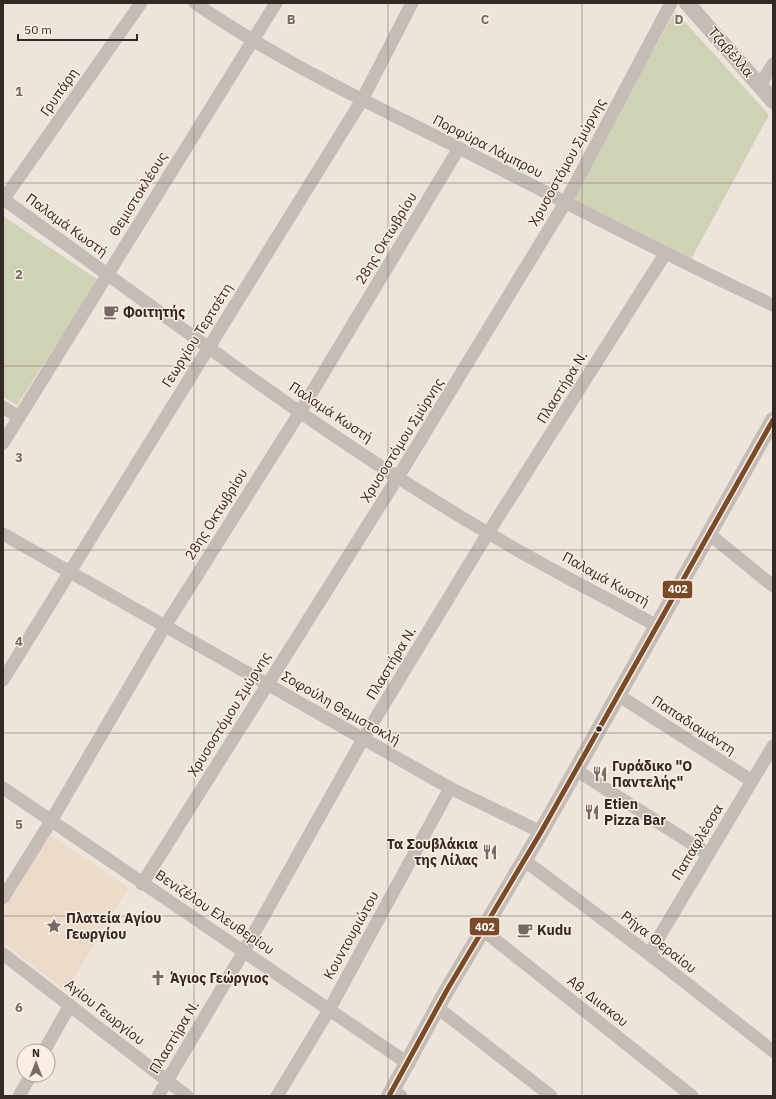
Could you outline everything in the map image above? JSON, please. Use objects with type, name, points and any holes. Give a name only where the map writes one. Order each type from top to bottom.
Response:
[{"type":"street","name":"Γρυπάρη","points":[[3,200],[141,3]]},
{"type":"street","name":"Πορφύρα Λάμπρου","points":[[195,3],[252,41],[362,100],[665,254],[773,305]]},
{"type":"street","name":"Θεμιστοκλέους","points":[[3,442],[276,3]]},
{"type":"street","name":"Γεωργίου Τερτσέτη","points":[[3,680],[208,346],[362,100],[412,3]]},
{"type":"street","name":"Χρυσοστόμου Σμύρνης","points":[[142,884],[398,477],[565,203],[671,3]]},
{"type":"street","name":"Τζαβέλλα","points":[[687,3],[773,101]]},
{"type":"street","points":[[760,85],[773,64]]},
{"type":"street","name":"28ης Οκτωβρίου","points":[[3,898],[51,821],[165,626],[300,412],[459,148]]},
{"type":"street","name":"Παλαμά Κωστή","points":[[3,200],[300,412],[398,477],[488,533],[657,626]]},
{"type":"street","name":"Πλαστήρα Ν.","points":[[158,1096],[244,950],[363,740],[488,533],[665,254]]},
{"type":"street","points":[[3,407],[19,417]]},
{"type":"street","points":[[394,1094],[438,1008],[541,832],[773,420]]},
{"type":"street","name":"Σοφούλη Θεμιστοκλή","points":[[3,534],[363,740],[450,788],[541,832]]},
{"type":"street","points":[[709,534],[773,586]]},
{"type":"street","name":"Παπαδιαμάντη","points":[[618,695],[752,781]]},
{"type":"street","name":"Παπαφλέσσα","points":[[649,954],[773,746]]},
{"type":"street","points":[[576,770],[708,854]]},
{"type":"street","name":"Βενιζέλου Ελευθερίου","points":[[3,788],[142,884],[244,950],[409,1064]]},
{"type":"street","name":"Κουντουριώτου","points":[[277,1096],[329,1010],[450,788]]},
{"type":"street","name":"Ρήγα Φεραίου","points":[[524,860],[649,954],[773,1051]]},
{"type":"street","name":"Αθ. Διιακου","points":[[484,931],[692,1096]]},
{"type":"street","name":"Αγίου Γεωργίου","points":[[3,954],[187,1096]]},
{"type":"street","points":[[49,1043],[70,1005]]},
{"type":"street","points":[[438,1008],[551,1096]]},
{"type":"street","points":[[19,1096],[26,1083]]},
{"type":"green space","points":[[675,11],[769,115],[689,263],[572,200]]},
{"type":"green space","points":[[3,216],[98,280],[17,405],[3,397]]},
{"type":"shaded area","name":"Πλατεία Αγίου Γεωργίου","points":[[51,835],[129,888],[66,991],[3,943],[3,910]]},
{"type":"transit line","name":"402","points":[[389,1096],[447,990],[541,832],[773,420]]},
{"type":"place","name":"Φοιτητής","points":[[111,312]]},
{"type":"place","name":"Γυράδικο \"Ο Παντελής\"","points":[[600,774]]},
{"type":"place","name":"Etien Pizza Bar","points":[[592,812]]},
{"type":"place","name":"Τα Σουβλάκια της Λίλας","points":[[490,852]]},
{"type":"place","name":"Πλατεία Αγίου Γεωργίου","points":[[54,926]]},
{"type":"place","name":"Kudu","points":[[525,930]]},
{"type":"place","name":"Άγιος Γεώργιος","points":[[158,978]]}]
